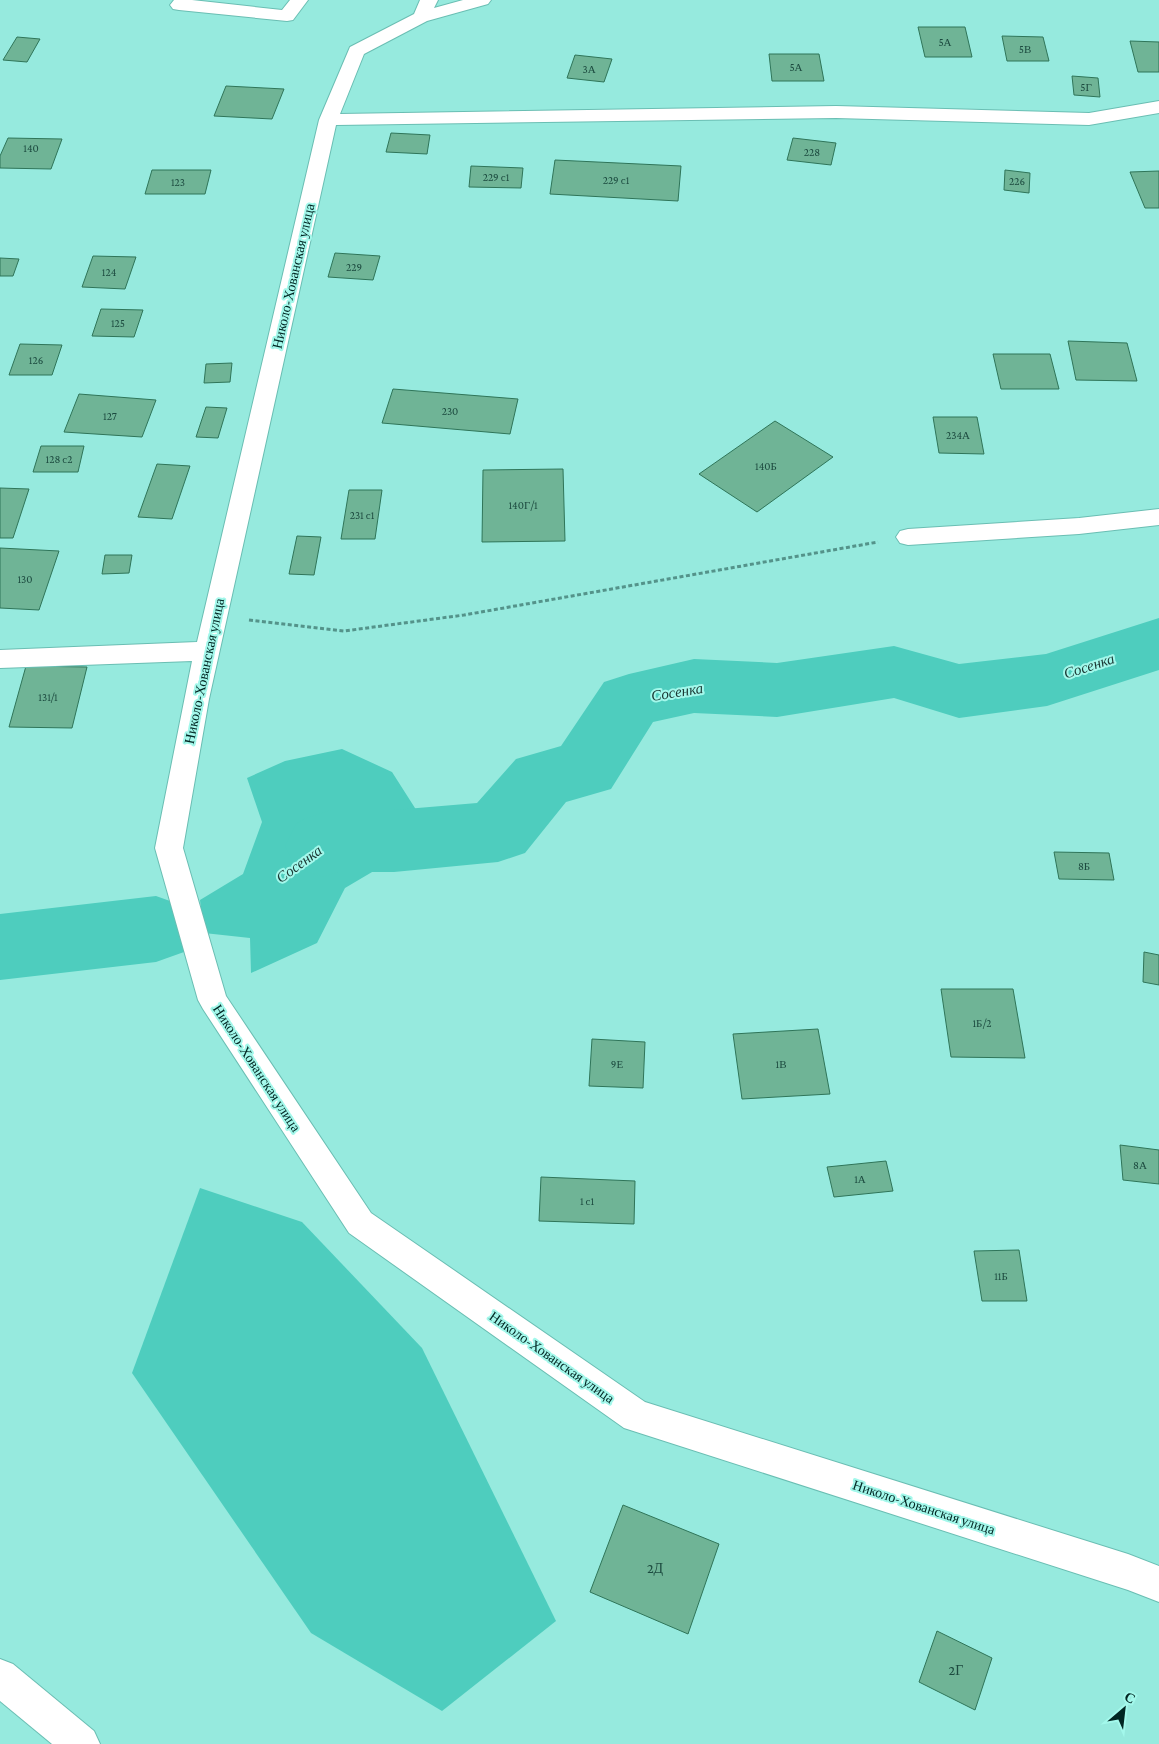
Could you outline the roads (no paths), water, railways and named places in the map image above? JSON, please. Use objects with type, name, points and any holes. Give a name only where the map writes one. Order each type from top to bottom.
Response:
[{"type":"street","points":[[183,0],[179,6],[287,16],[299,0]]},
{"type":"street","name":"Николо-Хованская улица","points":[[482,0],[425,9],[356,51],[328,120],[196,699],[169,848],[213,1000],[294,1127],[360,1223],[636,1416],[1128,1572],[1159,1584]]},
{"type":"street","points":[[328,120],[836,112],[1089,119],[1159,108]]},
{"type":"street","points":[[908,537],[1079,526],[1159,517]]},
{"type":"street","points":[[0,659],[207,651]]},
{"type":"street","points":[[0,1677],[81,1744]]},
{"type":"water","points":[[342,749],[392,772],[422,819],[433,852],[389,862],[345,888],[317,943],[251,973],[250,938],[204,933],[200,900],[243,874],[262,822],[247,778],[285,761]]},
{"type":"water","points":[[200,1188],[302,1222],[422,1348],[556,1621],[442,1711],[311,1633],[132,1373]]},
{"type":"waterway","name":"Сосенка","points":[[323,846],[331,841],[394,841],[498,832],[542,779],[585,769],[629,701],[694,686],[777,690],[894,672],[959,691],[1047,680],[1159,644]]},
{"type":"waterway","name":"Сосенка","points":[[0,947],[156,929]]}]
